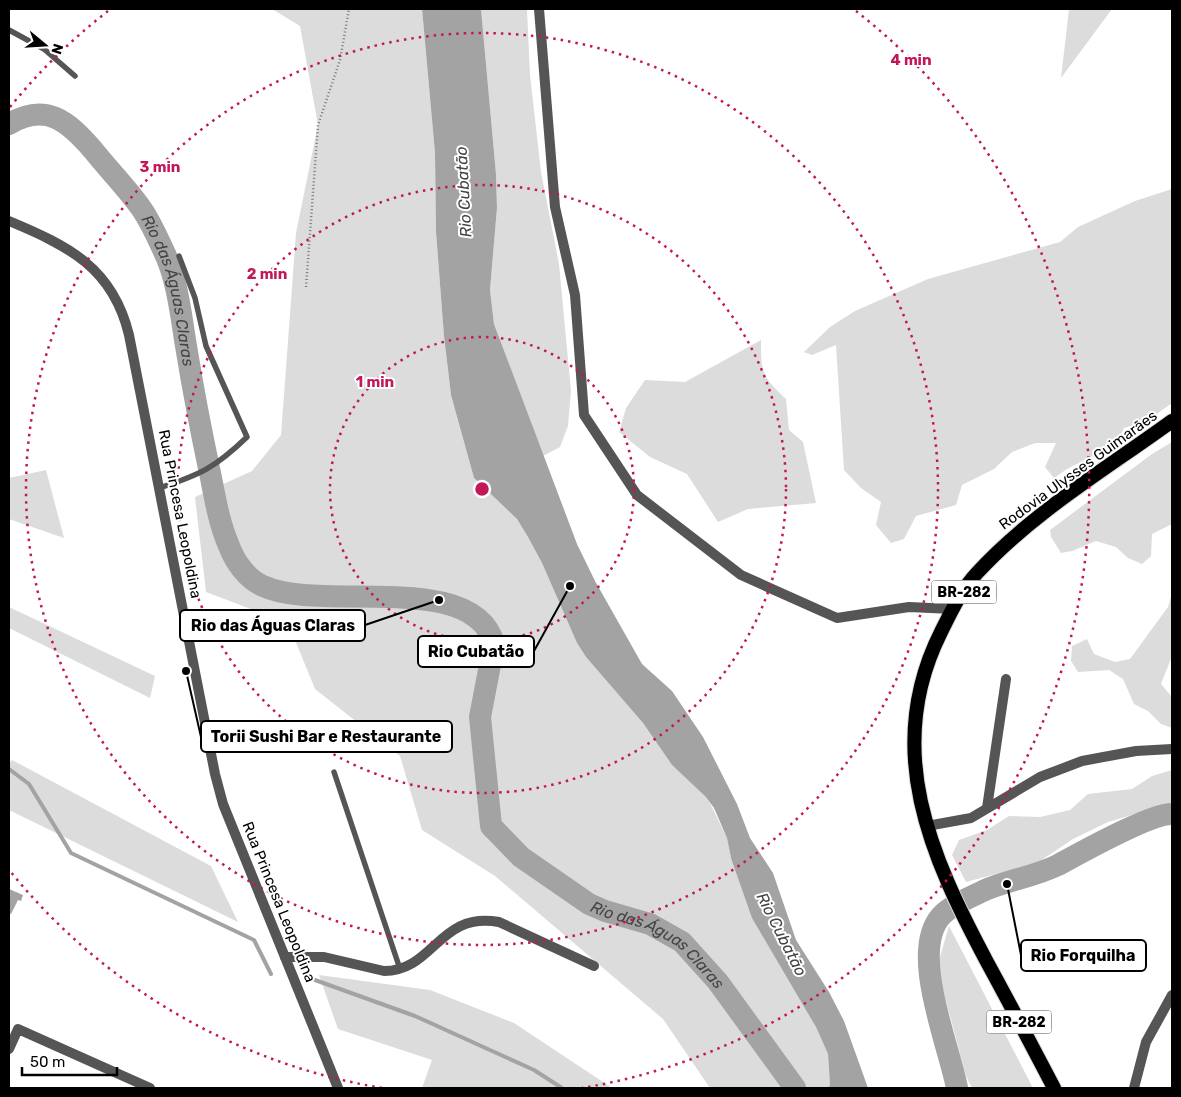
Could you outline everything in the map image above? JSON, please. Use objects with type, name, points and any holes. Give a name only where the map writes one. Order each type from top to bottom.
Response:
[{"type":"highway","name":"Rodovia Ulysses Guimarães","points":[[1054,1088],[952,895],[934,850],[917,785],[915,730],[919,689],[933,647],[952,609],[975,575],[1003,546],[1044,513],[1172,421]]},
{"type":"street","points":[[539,9],[555,207],[575,295],[584,415],[637,494],[741,575],[837,618],[909,607],[952,609]]},
{"type":"street","name":"Rua Princesa Leopoldina","points":[[9,221],[48,239],[76,256],[98,274],[116,295],[129,335],[223,804],[338,1088]]},
{"type":"street","points":[[987,808],[1006,679]]},
{"type":"street","points":[[927,826],[971,818],[1040,777],[1082,761],[1136,751],[1172,749]]},
{"type":"street","points":[[285,958],[324,957],[384,971],[400,969],[418,959],[459,925],[488,920],[499,922],[594,966]]},
{"type":"street","points":[[1134,1088],[1146,1042],[1172,995]]},
{"type":"street","points":[[9,1049],[18,1029],[150,1088]]},
{"type":"lane","points":[[9,30],[44,49],[75,76]]},
{"type":"lane","points":[[159,488],[196,476],[224,460],[247,437],[206,346],[195,298],[179,256]]},
{"type":"lane","points":[[334,772],[400,969]]},
{"type":"path","points":[[306,287],[318,126],[340,60],[349,9]]},
{"type":"shaded area","points":[[272,9],[422,9],[435,153],[436,232],[444,336],[451,395],[474,478],[517,519],[542,563],[577,643],[586,657],[643,723],[672,765],[707,797],[727,838],[731,858],[828,1054],[830,1085],[828,1088],[710,1088],[663,1019],[495,876],[422,830],[400,756],[315,689],[288,623],[206,592],[195,497],[252,471],[281,435],[296,233],[318,125],[300,26]]},
{"type":"shaded area","points":[[481,9],[527,9],[530,75],[541,172],[559,264],[571,391],[568,426],[560,447],[543,456],[494,324],[490,290],[497,208],[496,174]]},
{"type":"shaded area","points":[[1069,9],[1112,9],[1061,78]]},
{"type":"shaded area","points":[[1172,189],[1172,403],[1147,421],[1124,428],[1116,444],[1067,469],[1054,478],[1045,467],[1056,443],[1035,443],[1012,452],[994,469],[962,485],[956,505],[916,516],[904,539],[891,543],[876,525],[881,502],[861,488],[844,470],[836,345],[812,355],[804,352],[830,327],[855,311],[928,279],[1060,242],[1078,227],[1135,201]]},
{"type":"shaded area","points":[[761,340],[764,373],[772,385],[786,399],[789,430],[803,442],[816,503],[748,509],[718,522],[687,474],[650,457],[619,432],[626,408],[645,380],[685,382]]},
{"type":"shaded area","points":[[1172,442],[1172,524],[1152,534],[1151,556],[1142,564],[1128,558],[1116,547],[1096,541],[1072,551],[1061,553],[1051,537],[1050,530],[1152,454]]},
{"type":"shaded area","points":[[46,470],[64,538],[9,519],[9,478]]},
{"type":"shaded area","points":[[1172,593],[1172,656],[1161,684],[1172,697],[1172,728],[1161,724],[1148,711],[1134,704],[1123,679],[1109,670],[1078,672],[1071,661],[1072,646],[1087,639],[1094,654],[1115,662],[1130,659],[1168,607]]},
{"type":"shaded area","points":[[9,607],[155,676],[150,698],[9,628]]},
{"type":"shaded area","points":[[12,760],[211,866],[238,922],[9,810],[9,763]]},
{"type":"shaded area","points":[[1172,770],[1172,805],[1162,806],[1108,822],[1073,839],[1037,863],[966,882],[952,855],[959,840],[987,830],[1009,816],[1040,817],[1070,810],[1088,794],[1132,789],[1152,776]]},
{"type":"shaded area","points":[[949,926],[1033,1088],[972,1088],[966,1076],[937,967]]},
{"type":"shaded area","points":[[319,975],[430,990],[514,1023],[612,1088],[422,1088],[432,1060],[338,1029]]},
{"type":"water","points":[[422,9],[481,9],[496,174],[497,208],[490,290],[494,324],[577,544],[595,581],[642,664],[672,691],[703,737],[737,804],[750,838],[773,873],[796,940],[829,992],[844,1021],[868,1088],[828,1088],[830,1085],[828,1054],[816,1027],[752,918],[731,858],[727,838],[714,808],[706,797],[672,765],[643,723],[586,657],[577,643],[542,563],[517,519],[474,478],[451,395],[444,336],[436,232],[435,153]]},
{"type":"water","points":[[9,889],[23,895],[21,901],[18,900],[11,914],[9,913]]},
{"type":"waterway","name":"Rio das Águas Claras","points":[[9,124],[34,115],[45,115],[65,123],[84,140],[124,186],[151,225],[166,256],[176,289],[197,410],[220,519],[232,552],[242,569],[257,583],[288,593],[427,600],[457,607],[481,621],[494,644],[480,717],[491,826],[521,857],[589,904],[605,911],[650,924],[682,942],[718,982],[795,1088]]},
{"type":"waterway","points":[[9,769],[29,784],[71,853],[254,940],[271,974]]},
{"type":"waterway","points":[[957,1088],[934,999],[930,975],[929,952],[932,932],[941,916],[955,905],[983,891],[1049,869],[1133,827],[1162,815],[1172,814]]},
{"type":"waterway","points":[[315,980],[415,1016],[534,1070],[562,1088]]},
{"type":"place","name":"Rio Cubatão","points":[[570,586]]},
{"type":"place","name":"Rio das Águas Claras","points":[[439,600]]},
{"type":"place","name":"Torii Sushi Bar e Restaurante","points":[[186,671]]},
{"type":"place","name":"Rio Forquilha","points":[[1007,884]]}]
